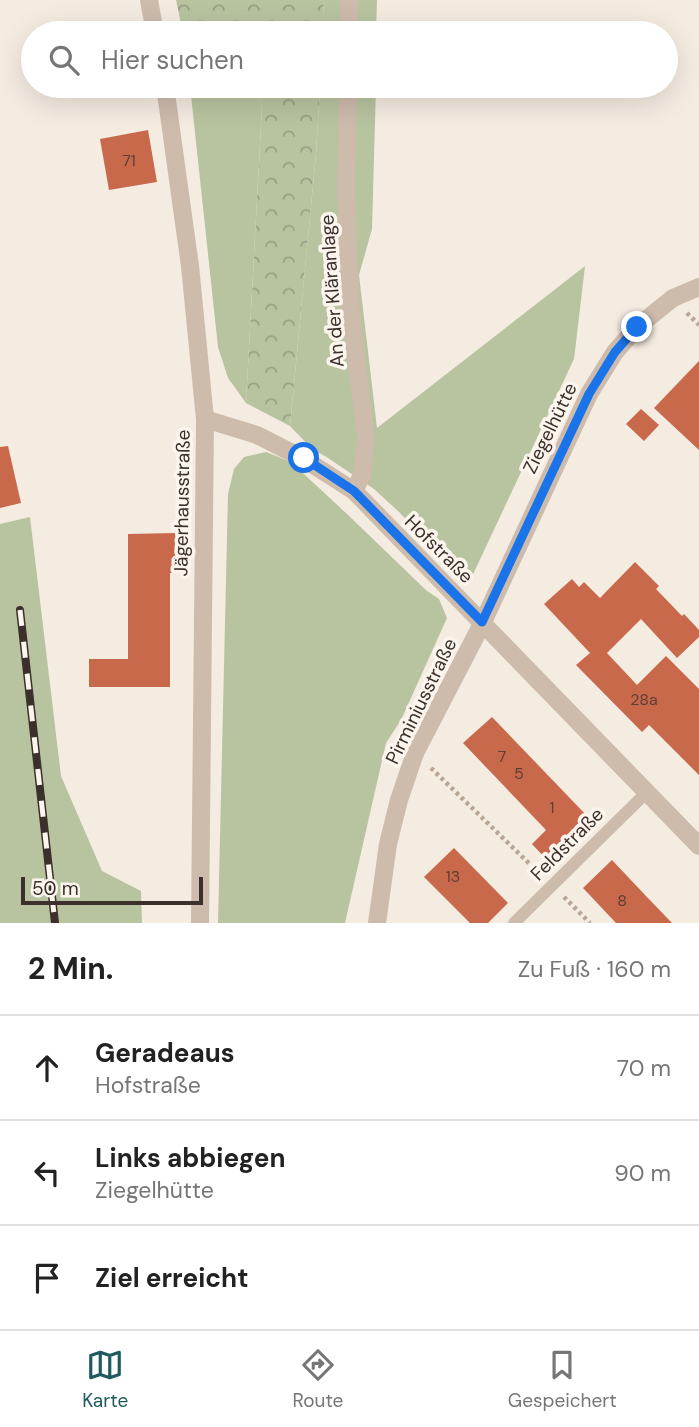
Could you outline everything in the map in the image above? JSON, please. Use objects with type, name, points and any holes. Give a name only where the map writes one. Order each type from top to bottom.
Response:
[{"type":"street","points":[[149,0],[153,21]]},
{"type":"street","points":[[349,0],[349,21]]},
{"type":"street","name":"Jägerhausstraße","points":[[167,98],[190,266],[205,419],[200,923]]},
{"type":"street","name":"An der Kläranlage","points":[[348,98],[346,189],[351,304],[366,438],[362,475],[354,491]]},
{"type":"street","name":"Ziegelhütte","points":[[482,622],[589,394],[615,352],[637,327],[673,298],[699,287]]},
{"type":"street","name":"Hofstraße","points":[[205,419],[257,435],[304,458],[354,491],[699,846]]},
{"type":"street","name":"Pirminiusstraße","points":[[377,923],[388,844],[398,800],[415,753],[482,622]]},
{"type":"lane","name":"Feldstraße","points":[[513,923],[646,793]]},
{"type":"path","points":[[415,753],[590,923]]},
{"type":"green space","points":[[176,0],[324,0],[323,21],[180,21]]},
{"type":"green space","points":[[324,0],[377,0],[376,21],[323,21]]},
{"type":"green space","points":[[191,98],[259,98],[262,107],[246,403],[228,378],[218,347]]},
{"type":"green space","points":[[259,98],[319,98],[290,426],[246,403],[262,107]]},
{"type":"green space","points":[[319,98],[376,98],[372,229],[359,275],[377,428],[585,266],[574,359],[468,585],[374,489],[313,450],[290,426]]},
{"type":"green space","points":[[266,452],[291,462],[427,591],[439,599],[447,618],[401,720],[386,743],[345,923],[218,923],[228,494],[234,469],[244,457]]},
{"type":"green space","points":[[30,517],[61,776],[102,871],[141,891],[142,923],[0,923],[0,524]]},
{"type":"building","points":[[148,130],[157,182],[109,190],[100,139]]},
{"type":"building","points":[[699,361],[699,450],[654,408]]},
{"type":"building","points":[[641,409],[659,425],[644,441],[626,424]]},
{"type":"building","points":[[8,446],[21,503],[0,508],[0,447]]},
{"type":"building","points":[[176,533],[175,573],[170,573],[170,687],[89,687],[89,659],[128,659],[128,534]]},
{"type":"building","points":[[635,562],[659,586],[656,589],[699,630],[699,637],[677,658],[641,619],[607,653],[637,685],[666,656],[699,689],[699,775],[649,725],[642,732],[576,665],[590,653],[544,604],[572,579],[579,587],[584,582],[600,598]]},
{"type":"building","points":[[492,717],[589,818],[546,859],[532,844],[546,830],[463,743]]},
{"type":"building","points":[[454,848],[508,903],[488,923],[470,923],[424,877]]},
{"type":"building","points":[[612,860],[672,923],[616,923],[583,888]]},
{"type":"railway","points":[[20,610],[55,923]]},
{"type":"route","points":[[304,458],[354,491],[482,622],[589,394],[615,352],[637,327]]}]
